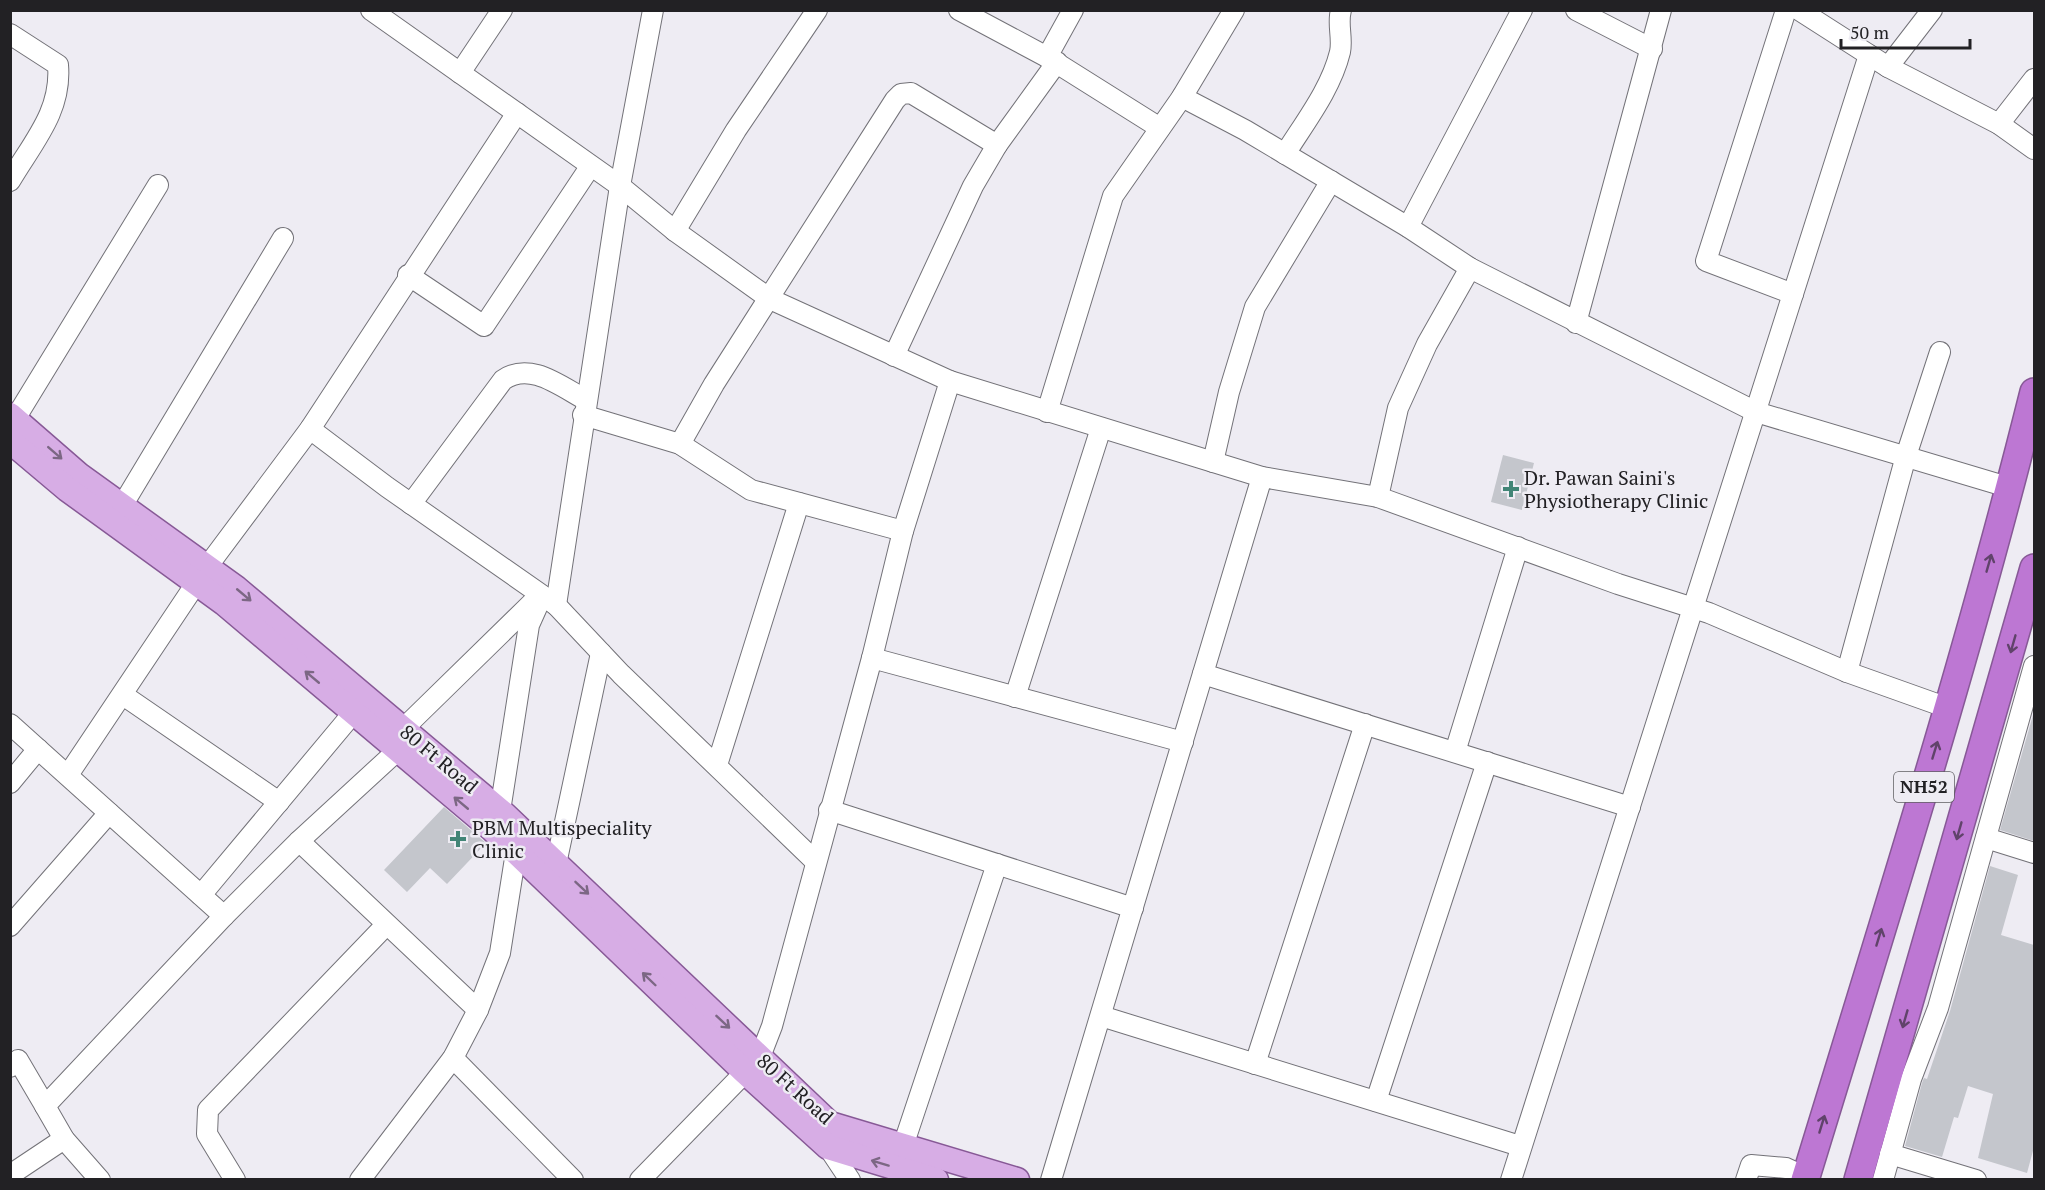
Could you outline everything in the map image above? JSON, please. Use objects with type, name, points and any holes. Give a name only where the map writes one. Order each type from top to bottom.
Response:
[{"type":"highway","name":"NH52","points":[[1802,1177],[1948,708],[2011,488],[2034,392]]},
{"type":"highway","name":"NH52","points":[[1858,1179],[2034,568]]},
{"type":"main road","name":"80 Ft Road","points":[[12,426],[122,506],[354,712],[401,739],[500,811],[556,864],[752,1064],[828,1147],[936,1179]]},
{"type":"main road","name":"80 Ft Road","points":[[12,426],[68,489],[202,575],[236,588],[401,739],[516,852],[752,1064],[830,1124],[1017,1179]]},
{"type":"street","points":[[371,10],[620,186],[675,231],[770,299],[950,381],[1262,477],[1378,497],[1694,608],[1847,672],[1948,708]]},
{"type":"street","points":[[460,73],[502,10]]},
{"type":"street","points":[[500,811],[529,625],[546,599],[584,407],[620,186],[653,10]]},
{"type":"street","points":[[675,231],[736,130],[817,10]]},
{"type":"street","points":[[959,10],[1052,59],[1160,128]]},
{"type":"street","points":[[894,356],[973,186],[1052,59],[1074,10]]},
{"type":"street","points":[[1047,412],[1113,196],[1182,97],[1234,10]]},
{"type":"street","points":[[1285,154],[1325,90],[1336,62],[1340,49],[1338,20],[1341,10]]},
{"type":"street","points":[[1408,227],[1522,10]]},
{"type":"street","points":[[1576,10],[1652,49]]},
{"type":"street","points":[[1576,323],[1661,10]]},
{"type":"street","points":[[1786,10],[1706,261],[1793,294]]},
{"type":"street","points":[[1799,10],[1888,67],[1998,124],[2034,149]]},
{"type":"street","points":[[1888,67],[1932,10]]},
{"type":"street","points":[[10,34],[57,64],[59,82],[55,106],[10,181]]},
{"type":"street","points":[[1511,1179],[1869,55]]},
{"type":"street","points":[[1998,124],[2034,79]]},
{"type":"street","points":[[680,444],[714,384],[901,94],[911,93],[997,145]]},
{"type":"street","points":[[1182,97],[1331,181],[1408,227],[1470,268],[1756,412],[2011,488]]},
{"type":"street","points":[[68,775],[202,575],[310,429],[408,275],[517,113]]},
{"type":"street","points":[[408,275],[483,326],[590,166]]},
{"type":"street","points":[[1213,462],[1229,392],[1255,307],[1331,181]]},
{"type":"street","points":[[12,426],[158,184]]},
{"type":"street","points":[[122,506],[283,238]]},
{"type":"street","points":[[1378,497],[1398,408],[1427,344],[1470,268]]},
{"type":"street","points":[[1847,672],[1906,456],[1940,352]]},
{"type":"street","points":[[411,504],[502,380],[513,373],[523,371],[537,375],[584,407],[680,444],[751,490],[903,531]]},
{"type":"street","points":[[640,1179],[752,1064],[772,1026],[872,658],[903,531],[950,381]]},
{"type":"street","points":[[1015,697],[1101,428]]},
{"type":"street","points":[[310,429],[411,504],[546,599],[815,861]]},
{"type":"street","points":[[1051,1179],[1262,477]]},
{"type":"street","points":[[717,765],[799,503]]},
{"type":"street","points":[[1455,752],[1518,548]]},
{"type":"street","points":[[45,1106],[224,916],[401,739],[546,599]]},
{"type":"street","points":[[556,864],[601,653]]},
{"type":"street","points":[[872,658],[1183,742]]},
{"type":"street","points":[[1203,674],[1630,807]]},
{"type":"street","points":[[1883,1179],[1911,1078],[1938,1008],[2033,675]]},
{"type":"street","points":[[123,695],[279,802]]},
{"type":"street","points":[[201,895],[354,712]]},
{"type":"street","points":[[10,724],[224,916]]},
{"type":"street","points":[[1255,1064],[1365,724]]},
{"type":"street","points":[[10,783],[38,749]]},
{"type":"street","points":[[1376,1101],[1487,762]]},
{"type":"street","points":[[829,810],[1134,908]]},
{"type":"street","points":[[10,926],[109,813]]},
{"type":"street","points":[[1986,838],[2034,853]]},
{"type":"street","points":[[299,841],[478,1010]]},
{"type":"street","points":[[360,1179],[453,1058],[478,1010],[500,953],[516,852]]},
{"type":"street","points":[[903,1146],[996,864]]},
{"type":"street","points":[[235,1179],[207,1134],[208,1110],[386,925]]},
{"type":"street","points":[[1101,1016],[1520,1146]]},
{"type":"street","points":[[453,1058],[573,1179]]},
{"type":"street","points":[[10,1067],[18,1060],[64,1138],[100,1179]]},
{"type":"street","points":[[10,1175],[64,1138]]},
{"type":"street","points":[[828,1147],[850,1179]]},
{"type":"street","points":[[1890,1154],[1976,1179]]},
{"type":"street","points":[[1746,1179],[1751,1165],[1786,1168],[1802,1177]]},
{"type":"building","points":[[1503,455],[1534,463],[1522,510],[1491,502]]},
{"type":"building","points":[[2034,715],[2034,841],[2000,830]]},
{"type":"building","points":[[444,807],[486,843],[447,884],[430,868],[407,892],[384,870]]},
{"type":"building","points":[[1990,866],[2018,875],[2001,935],[2034,945],[2034,1147],[2027,1173],[1978,1158],[1993,1094],[1968,1086],[1958,1118],[1954,1117],[1942,1157],[1905,1146],[1922,1083],[1924,1078],[1927,1079],[1950,1011]]},
{"type":"place","name":"Dr. Pawan Saini's Physiotherapy Clinic","points":[[1511,489]]},
{"type":"place","name":"PBM Multispeciality Clinic","points":[[458,839]]}]
